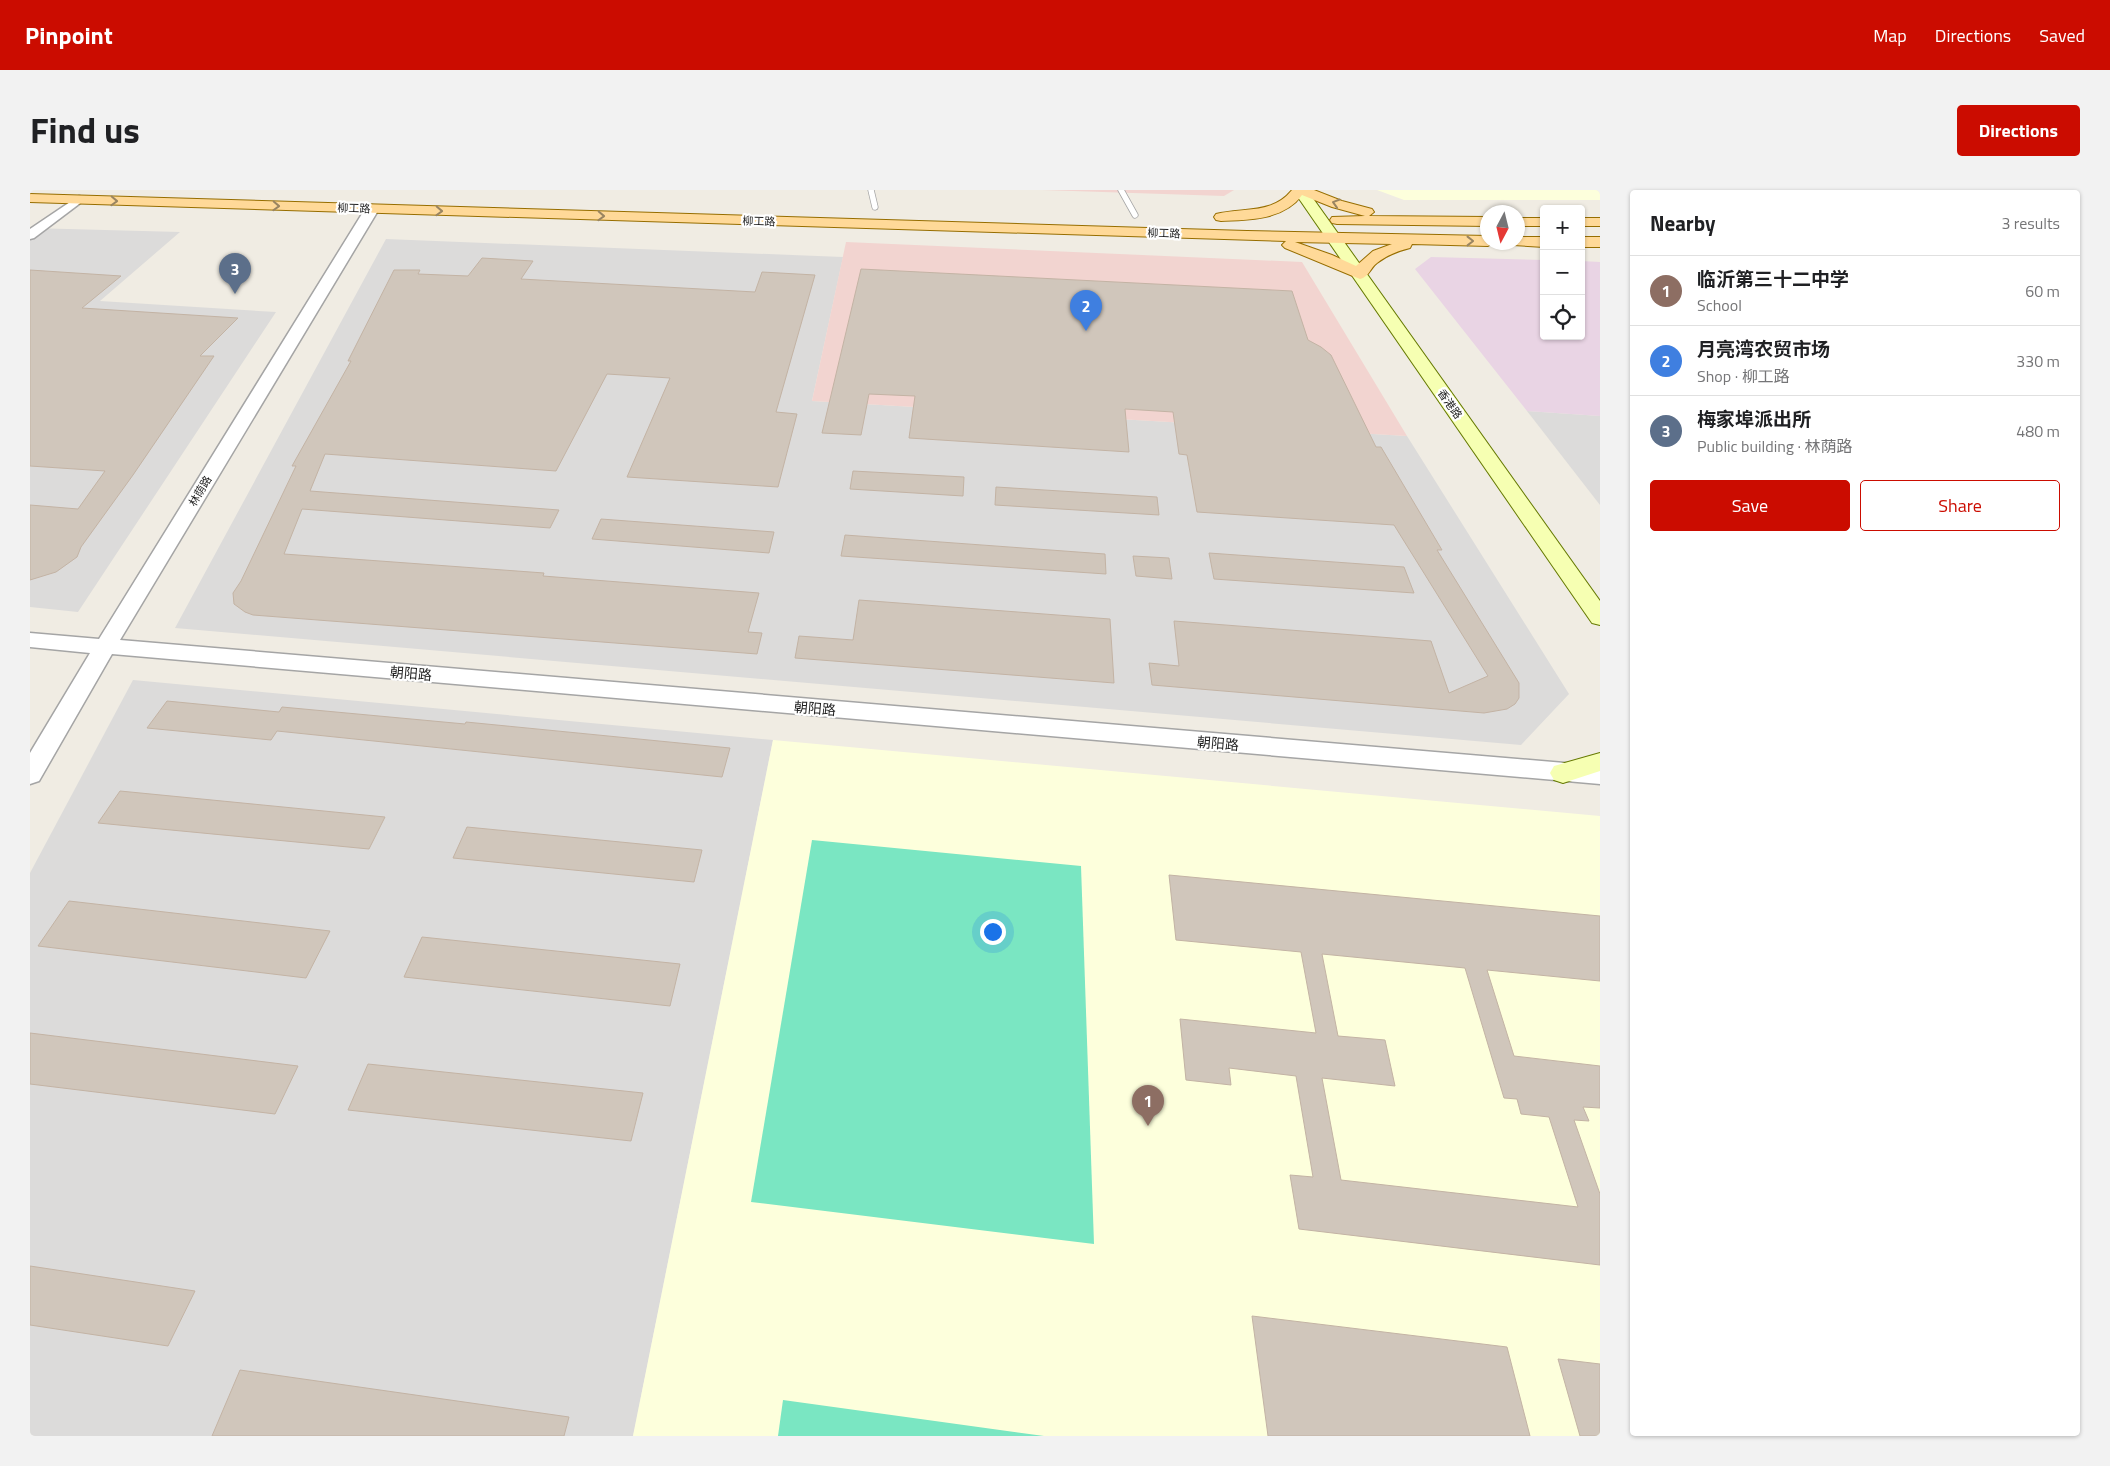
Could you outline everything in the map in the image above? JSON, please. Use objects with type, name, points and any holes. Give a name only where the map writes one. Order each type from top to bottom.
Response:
[{"type":"main road","points":[[1435,222],[1368,212],[1337,204],[1300,190],[1291,200],[1274,208],[1250,215],[1216,217],[1435,222],[1480,222]]},
{"type":"main road","name":"香港路","points":[[1300,190],[1600,618]]},
{"type":"main road","name":"柳工路","points":[[30,198],[80,200],[378,200],[874,224],[1247,236],[1480,241]]},
{"type":"main road","points":[[874,224],[870,207],[894,208]]},
{"type":"main road","name":"柳工路","points":[[1116,214],[1154,215]]},
{"type":"main road","points":[[1525,222],[1540,222]]},
{"type":"main road","points":[[1585,222],[1600,222]]},
{"type":"main road","points":[[1247,236],[1314,253],[1360,274],[1364,266],[1383,251],[1416,243],[1436,241]]},
{"type":"main road","points":[[1525,242],[1540,242]]},
{"type":"main road","points":[[1585,242],[1600,242]]},
{"type":"main road","points":[[1563,773],[1600,762]]},
{"type":"main road","points":[[1563,773],[1600,782]]},
{"type":"street","points":[[30,235],[80,200]]},
{"type":"street","name":"林荫路","points":[[30,774],[105,647],[378,200]]},
{"type":"street","name":"朝阳路","points":[[30,640],[1600,775]]},
{"type":"lane","points":[[870,207],[871,190]]},
{"type":"lane","points":[[1121,190],[1135,215]]},
{"type":"shaded area","points":[[1042,190],[1234,190],[1224,196]]},
{"type":"shaded area","points":[[1377,190],[1600,190],[1600,200],[1404,200]]},
{"type":"shaded area","points":[[30,228],[180,232],[100,301],[276,312],[78,612],[30,607]]},
{"type":"shaded area","points":[[386,239],[843,257],[812,401],[1407,436],[1569,694],[1521,745],[175,628]]},
{"type":"shaded area","points":[[846,242],[1302,262],[1407,436],[812,401]]},
{"type":"shaded area","points":[[1431,257],[1540,260],[1540,340],[1585,340],[1585,261],[1600,262],[1600,416],[1527,411],[1415,269]]},
{"type":"shaded area","points":[[1527,411],[1600,416],[1600,505]]},
{"type":"shaded area","points":[[133,680],[773,740],[633,1436],[30,1436],[30,873]]},
{"type":"shaded area","points":[[773,740],[1600,816],[1600,1436],[633,1436]]},
{"type":"green space","points":[[812,840],[1081,866],[1094,1244],[751,1202]]},
{"type":"green space","points":[[783,1400],[1044,1436],[778,1436]]},
{"type":"building","points":[[482,258],[533,261],[521,279],[755,292],[762,272],[815,275],[776,412],[797,414],[778,487],[627,477],[670,378],[607,374],[556,471],[325,454],[310,491],[559,510],[550,528],[302,509],[284,554],[544,573],[543,576],[759,593],[748,632],[762,633],[757,654],[253,615],[234,604],[233,593],[241,581],[296,466],[292,466],[351,361],[348,361],[394,270],[420,270],[418,274],[468,276]]},
{"type":"building","points":[[861,269],[1292,291],[1308,340],[1331,355],[1376,447],[1381,447],[1442,550],[1437,550],[1519,683],[1519,698],[1515,704],[1507,709],[1484,713],[1152,685],[1149,663],[1179,666],[1174,621],[1431,641],[1449,693],[1488,676],[1394,525],[1197,512],[1187,455],[1179,454],[1173,412],[1125,409],[1129,452],[909,438],[915,396],[869,394],[861,435],[822,433]]},
{"type":"building","points":[[30,270],[121,276],[82,308],[238,318],[200,356],[214,356],[133,475],[81,547],[77,557],[56,572],[30,580],[30,505],[78,509],[105,471],[30,466]]},
{"type":"building","points":[[853,471],[964,477],[963,496],[850,489]]},
{"type":"building","points":[[996,487],[1157,497],[1159,515],[995,505]]},
{"type":"building","points":[[601,519],[774,532],[769,553],[592,539]]},
{"type":"building","points":[[845,535],[1105,554],[1106,574],[841,556]]},
{"type":"building","points":[[1209,553],[1404,567],[1414,593],[1214,579]]},
{"type":"building","points":[[1133,556],[1169,558],[1172,579],[1136,576]]},
{"type":"building","points":[[859,600],[1110,619],[1114,683],[795,658],[799,636],[853,640]]},
{"type":"building","points":[[167,701],[279,712],[282,707],[465,724],[466,722],[730,748],[722,777],[277,731],[271,740],[147,728]]},
{"type":"building","points":[[120,791],[385,817],[369,849],[98,823]]},
{"type":"building","points":[[467,827],[702,850],[694,882],[453,858]]},
{"type":"building","points":[[1169,875],[1600,916],[1600,981],[1487,970],[1514,1056],[1600,1066],[1600,1108],[1583,1107],[1589,1121],[1574,1120],[1600,1194],[1600,1265],[1299,1229],[1290,1175],[1313,1177],[1296,1076],[1229,1068],[1231,1085],[1186,1080],[1180,1019],[1316,1033],[1301,952],[1176,940]],"holes":[[[1322,954],[1465,968],[1504,1098],[1517,1099],[1521,1114],[1549,1117],[1578,1207],[1341,1180],[1322,1078],[1395,1086],[1385,1040],[1338,1036]]]},
{"type":"building","points":[[69,901],[330,931],[306,978],[38,946]]},
{"type":"building","points":[[422,937],[680,964],[670,1006],[404,977]]},
{"type":"building","points":[[30,1033],[298,1066],[275,1114],[30,1084]]},
{"type":"building","points":[[368,1064],[643,1093],[631,1141],[348,1110]]},
{"type":"building","points":[[30,1266],[195,1291],[168,1346],[30,1325]]},
{"type":"building","points":[[1252,1316],[1507,1347],[1530,1436],[1268,1436]]},
{"type":"building","points":[[1558,1359],[1600,1364],[1600,1436],[1580,1436]]},
{"type":"building","points":[[240,1370],[569,1417],[564,1436],[212,1436]]},
{"type":"place","name":"梅家埠派出所","points":[[235,294]]},
{"type":"place","name":"月亮湾农贸市场","points":[[1086,331]]},
{"type":"place","name":"临沂第三十二中学","points":[[1148,1126]]}]
